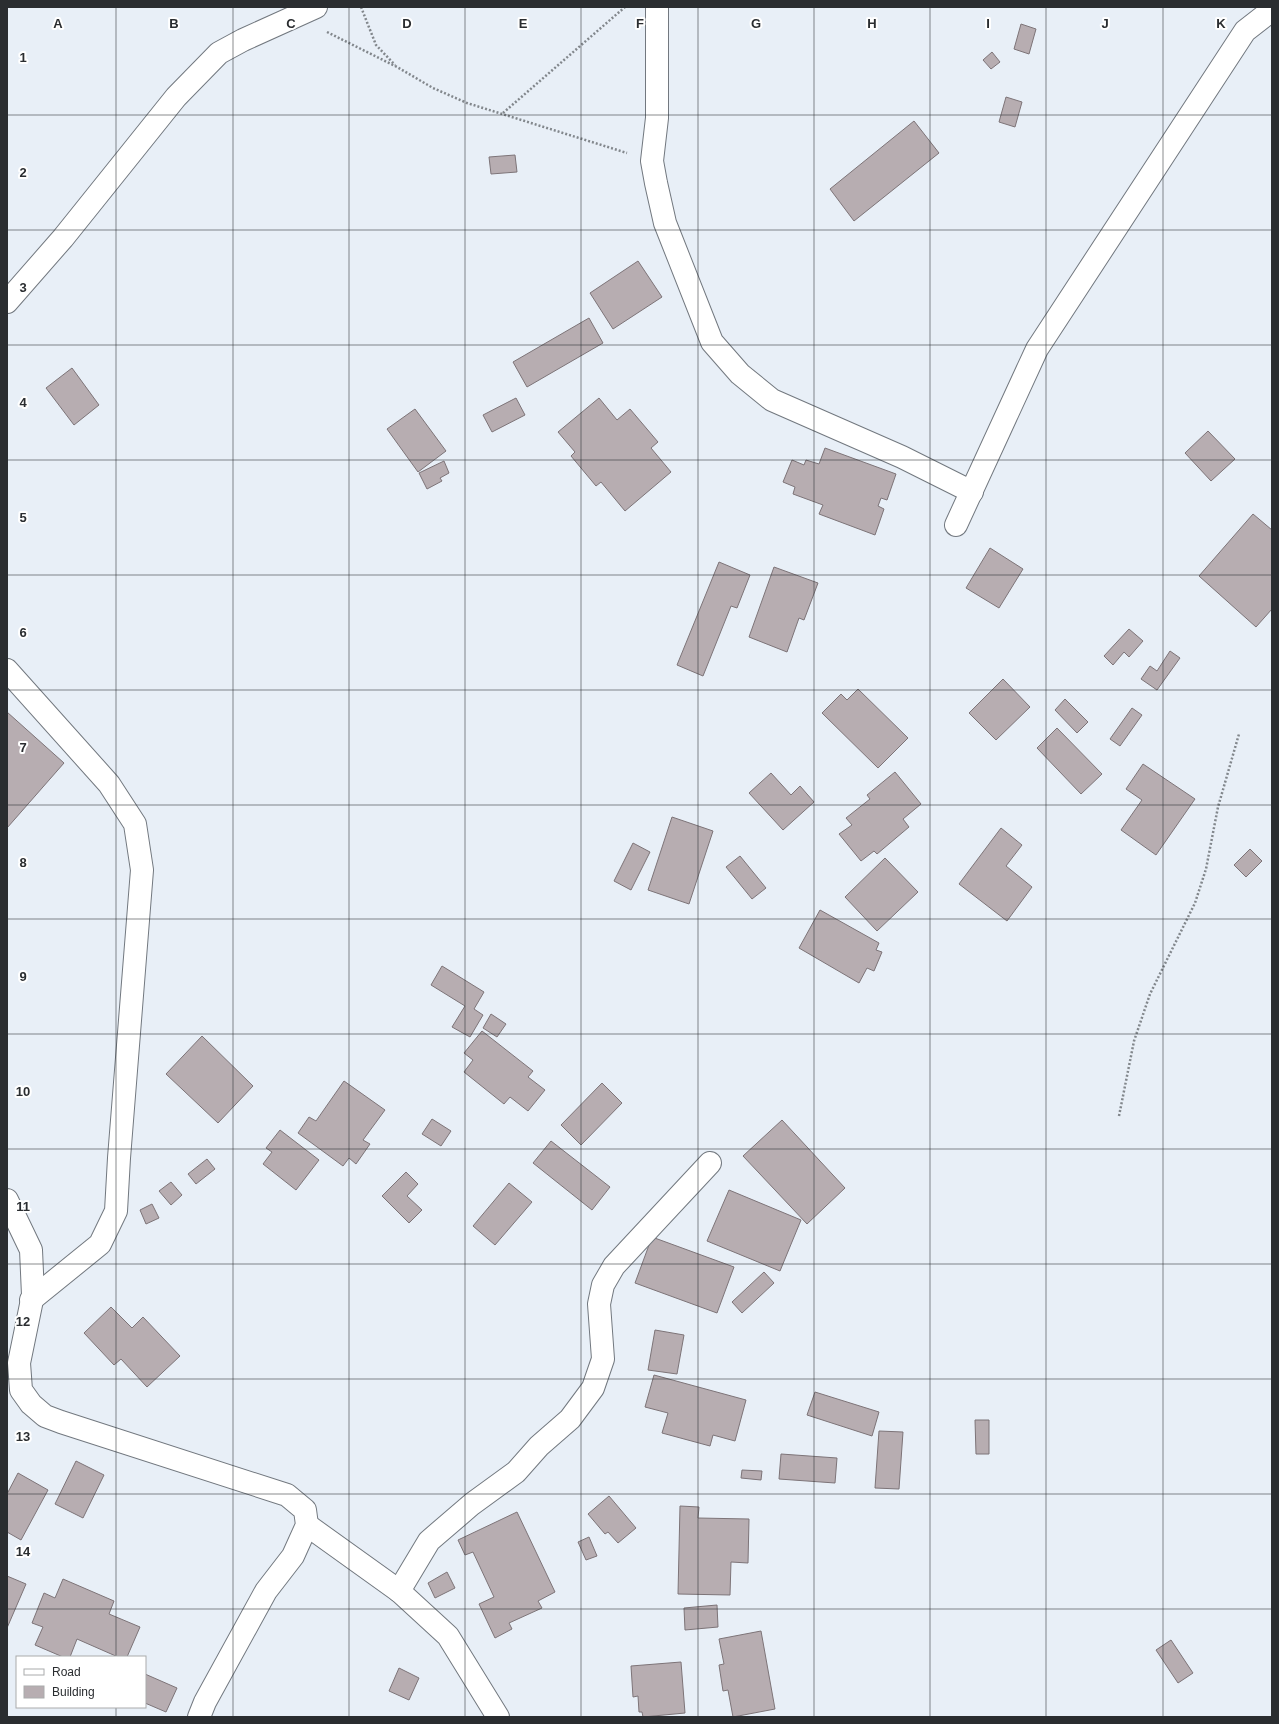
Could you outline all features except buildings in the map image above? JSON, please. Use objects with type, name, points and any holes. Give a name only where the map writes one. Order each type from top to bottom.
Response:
[{"type":"street","points":[[657,7],[656,118],[652,160],[665,223],[712,342],[740,374],[772,400],[902,458],[972,492]]},
{"type":"street","points":[[7,302],[63,238],[176,97],[219,53],[242,40],[312,10]]},
{"type":"street","points":[[956,525],[1037,349],[1246,30],[1272,10]]},
{"type":"street","points":[[7,670],[109,784],[135,824],[142,870],[116,1211],[100,1244],[31,1300]]},
{"type":"street","points":[[398,1591],[429,1541],[472,1504],[516,1472],[539,1446],[570,1419],[593,1388],[603,1359],[599,1304],[603,1285],[614,1266],[710,1163]]},
{"type":"street","points":[[7,1200],[31,1250],[33,1295],[19,1363],[21,1390],[31,1404],[44,1416],[287,1495],[305,1510],[307,1525],[292,1556],[266,1591],[205,1702],[199,1717]]},
{"type":"street","points":[[307,1525],[398,1591],[448,1636],[498,1717]]},
{"type":"path","points":[[361,7],[376,45],[397,67]]},
{"type":"path","points":[[504,113],[625,7]]},
{"type":"path","points":[[312,10],[316,26],[397,67],[440,91],[467,103],[504,113],[652,160]]},
{"type":"path","points":[[1119,1116],[1134,1041],[1150,994],[1195,903],[1206,869],[1218,807],[1239,734]]}]
